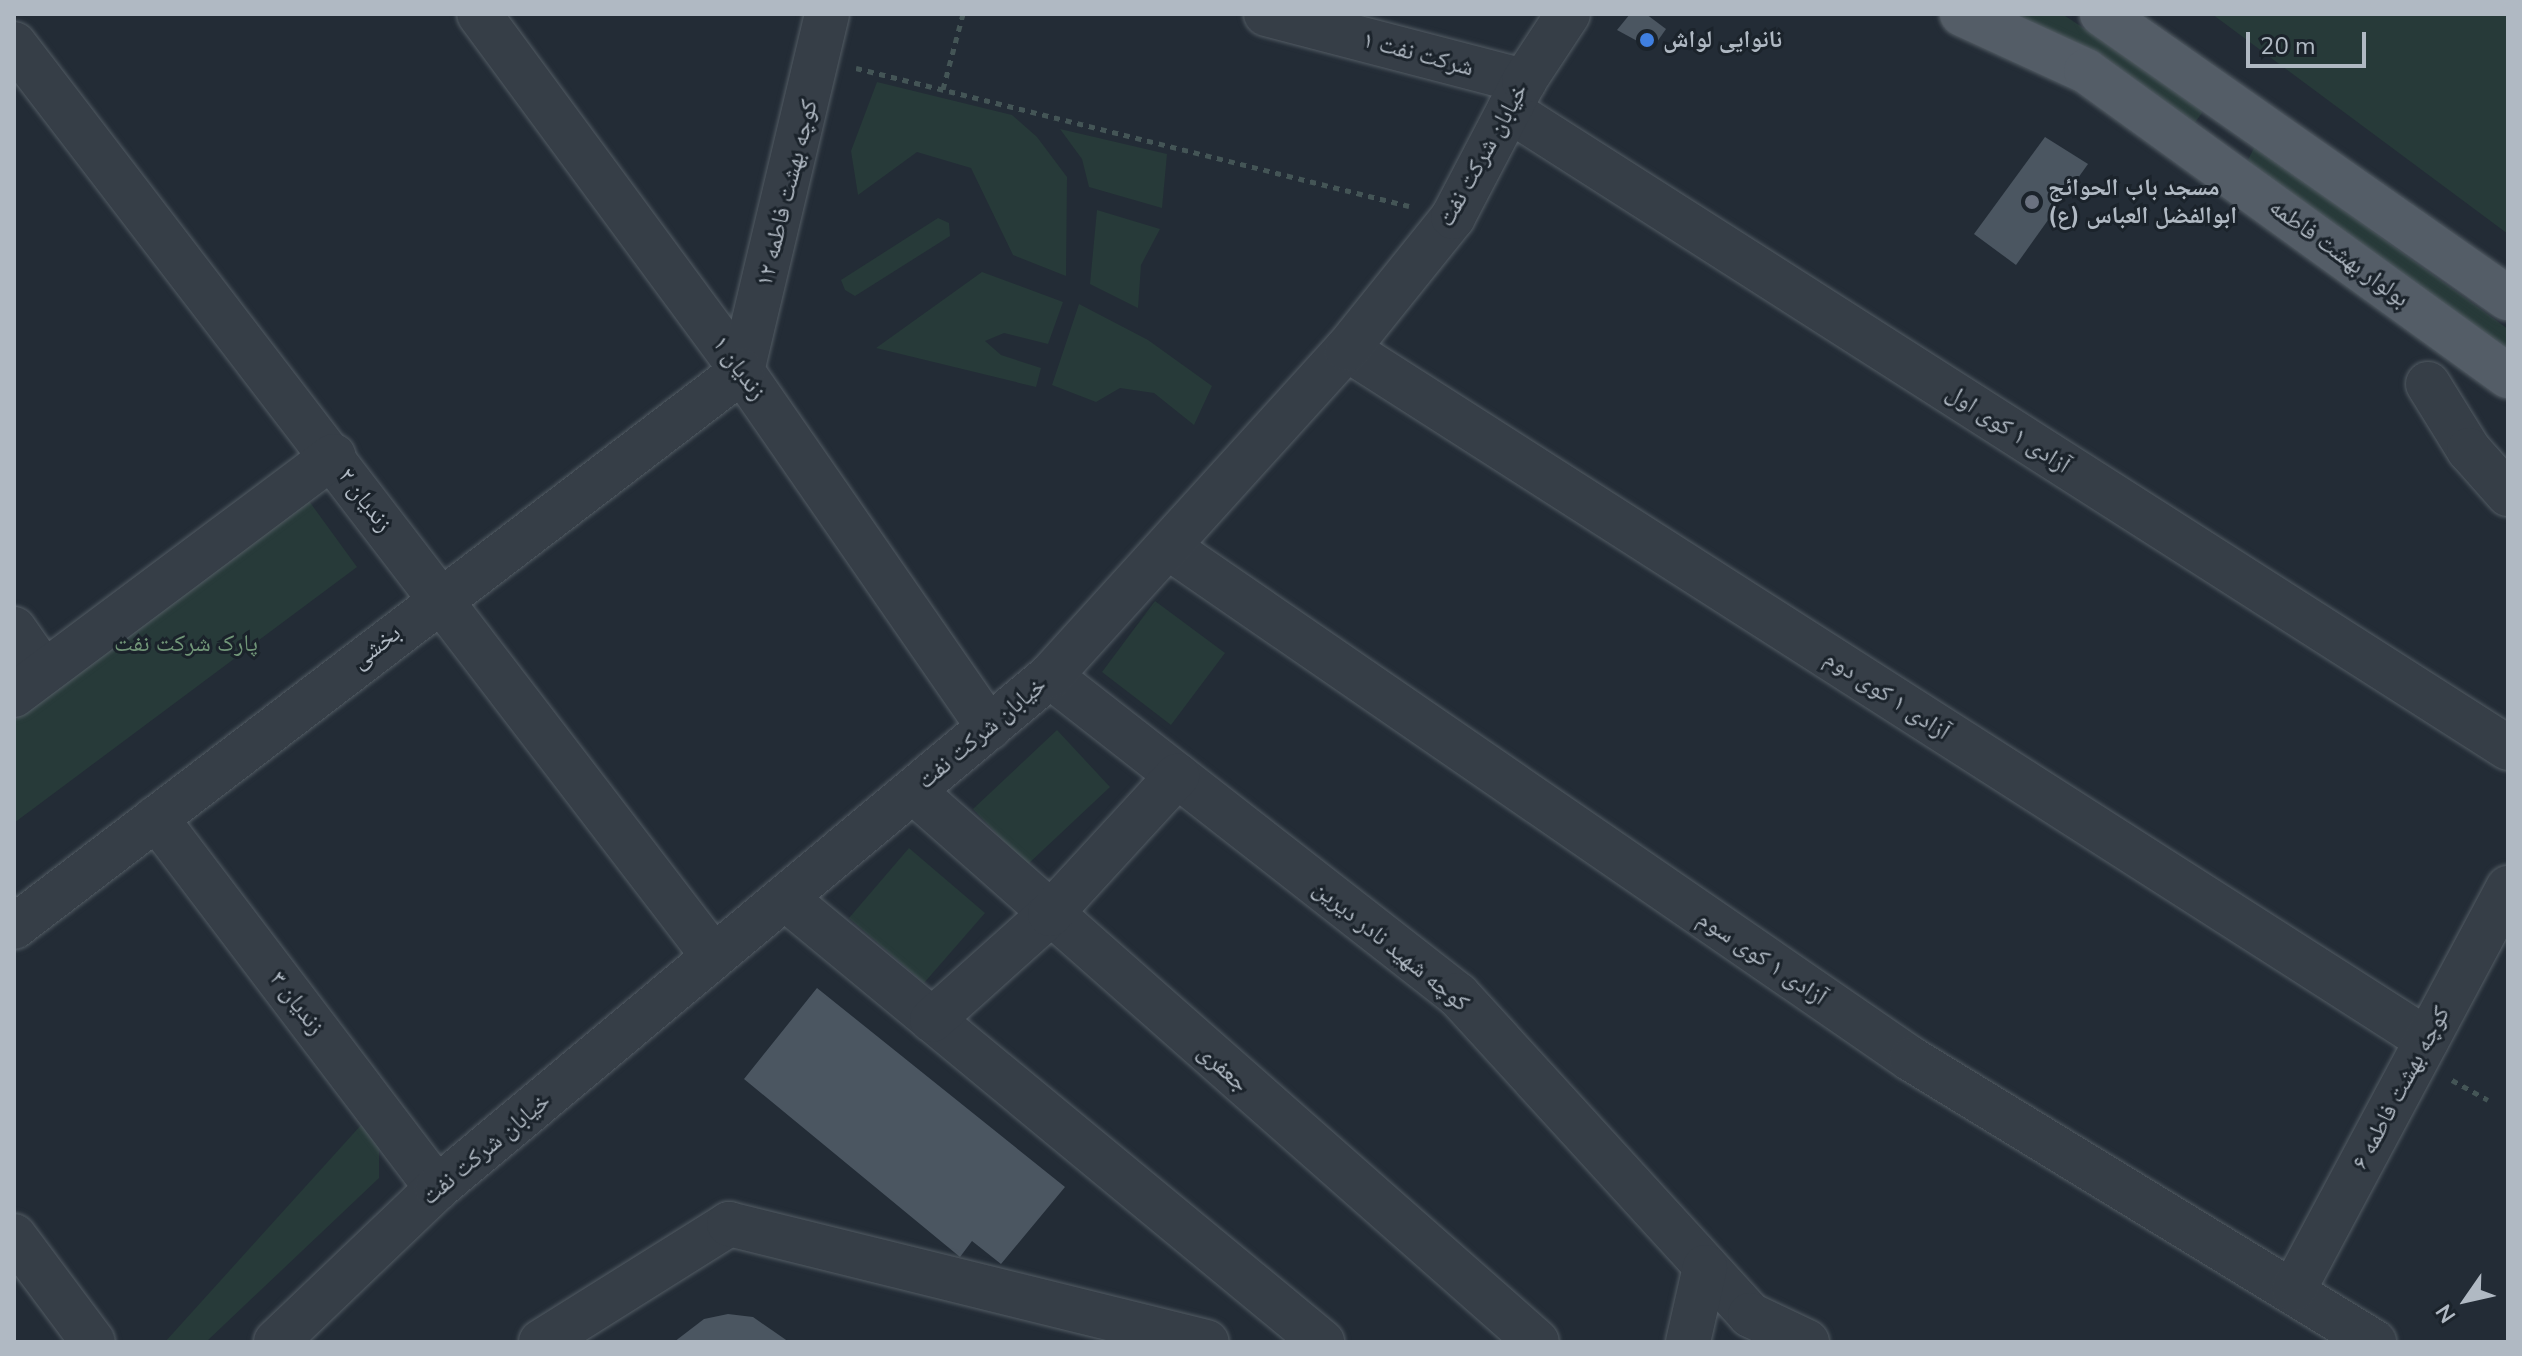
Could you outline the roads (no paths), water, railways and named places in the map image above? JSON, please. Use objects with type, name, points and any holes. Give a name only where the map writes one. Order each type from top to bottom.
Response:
[{"type":"main road","name":"بولوار بهشت فاطمه","points":[[1962,14],[2086,71],[2210,157],[2508,376]]},
{"type":"main road","points":[[2102,14],[2508,298]]},
{"type":"main road","points":[[2210,157],[2243,111]]},
{"type":"street","points":[[14,17],[19,14]]},
{"type":"street","name":"زندیان ۱","points":[[479,14],[742,371],[989,728]]},
{"type":"street","name":"کوچه بهشت فاطمه ۱۲","points":[[742,371],[820,59],[827,14]]},
{"type":"street","name":"شرکت نفت ۱","points":[[1266,14],[1516,96]]},
{"type":"street","name":"خیابان شرکت نفت","points":[[276,1342],[437,1188],[1050,676],[1347,349],[1453,217],[1516,96],[1568,14]]},
{"type":"street","name":"زندیان ۲","points":[[14,44],[333,456],[714,957]]},
{"type":"street","name":"آزادی ۱ کوی اول","points":[[1516,96],[2508,748]]},
{"type":"street","name":"آزادی ۱ کوی دوم","points":[[1347,349],[2427,1040]]},
{"type":"street","name":"بخشی","points":[[14,927],[439,599],[742,371]]},
{"type":"street","points":[[2428,384],[2469,450],[2508,494]]},
{"type":"street","points":[[14,629],[29,684],[333,456]]},
{"type":"street","name":"آزادی ۱ کوی سوم","points":[[1168,547],[1911,1059],[2294,1289],[2374,1342]]},
{"type":"street","name":"کوچه شهید نادر دیرین","points":[[1050,676],[1458,995],[1750,1315],[1807,1342]]},
{"type":"street","points":[[932,1020],[1050,914],[1177,776]]},
{"type":"street","name":"جعفری","points":[[913,791],[1537,1342]]},
{"type":"street","name":"زندیان ۳","points":[[156,818],[437,1188]]},
{"type":"street","name":"کوچه بهشت فاطمه ۶","points":[[2294,1289],[2508,888]]},
{"type":"street","points":[[785,898],[1322,1342]]},
{"type":"street","points":[[541,1342],[729,1224],[1207,1342]]},
{"type":"street","points":[[14,1236],[93,1342]]},
{"type":"street","points":[[1688,1342],[1705,1267]]},
{"type":"place","name":"نانوایی لواش","points":[[1647,40]]},
{"type":"place","name":"مسجد باب الحوائج ابوالفضل العباس (ع)","points":[[2032,202]]},
{"type":"park label","name":"پارک شرکت نفت","points":[[186,644]]}]
